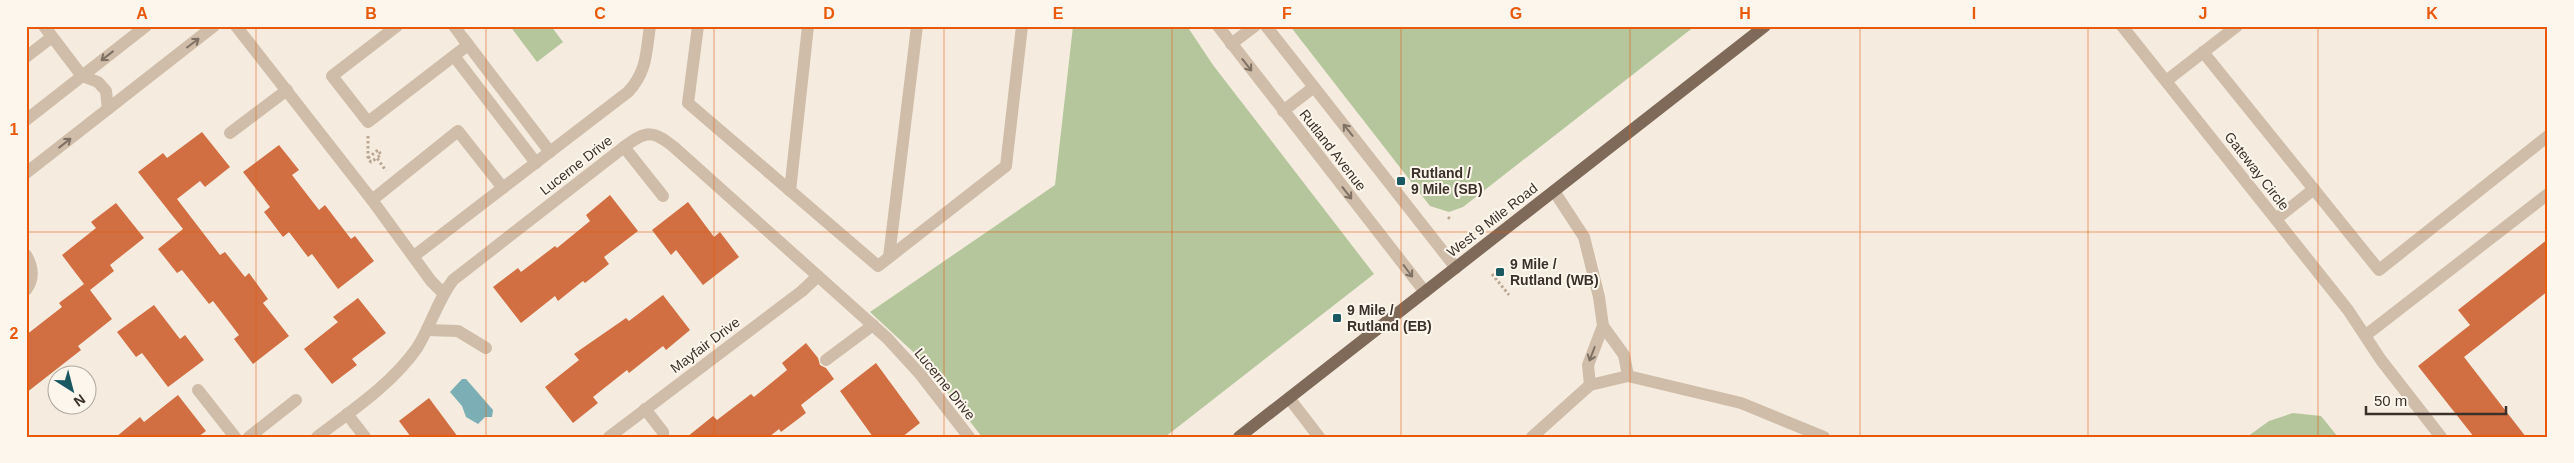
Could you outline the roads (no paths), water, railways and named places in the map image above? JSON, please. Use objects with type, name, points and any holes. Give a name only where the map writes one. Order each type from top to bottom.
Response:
[{"type":"main road","name":"West 9 Mile Road","points":[[1239,437],[1764,26]]},
{"type":"street","points":[[44,26],[82,76],[98,82],[106,91],[108,109]]},
{"type":"street","points":[[26,120],[146,26]]},
{"type":"street","points":[[26,173],[214,26]]},
{"type":"street","points":[[236,26],[372,200],[431,281],[443,292],[427,330],[404,364],[347,414],[317,437]]},
{"type":"street","points":[[368,122],[332,76],[397,26]]},
{"type":"street","points":[[368,122],[468,45],[454,26]]},
{"type":"street","points":[[454,26],[550,152]]},
{"type":"street","points":[[414,256],[628,92],[639,80],[644,67],[650,26]]},
{"type":"street","points":[[698,26],[688,103],[878,266],[1006,166],[1022,26]]},
{"type":"street","points":[[790,191],[808,26]]},
{"type":"street","points":[[888,257],[917,26]]},
{"type":"street","name":"Rutland Avenue","points":[[1218,26],[1230,44],[1424,292]]},
{"type":"street","points":[[1230,44],[1255,26]]},
{"type":"street","name":"Rutland Avenue","points":[[1266,26],[1456,268]]},
{"type":"street","name":"Gateway Circle","points":[[2122,26],[2276,219],[2366,335],[2381,360],[2441,437]]},
{"type":"street","points":[[2166,81],[2237,26]]},
{"type":"street","points":[[26,57],[52,37]]},
{"type":"street","points":[[368,122],[469,46]]},
{"type":"street","points":[[2203,52],[2379,270],[2548,136]]},
{"type":"street","points":[[454,56],[536,163]]},
{"type":"street","points":[[1283,111],[1314,87]]},
{"type":"street","points":[[230,133],[287,90]]},
{"type":"street","points":[[372,200],[458,131],[503,188]]},
{"type":"street","name":"Lucerne Drive","points":[[443,292],[464,271],[624,147],[638,137],[648,133],[656,134],[873,325],[920,374],[969,437]]},
{"type":"street","points":[[624,147],[663,196]]},
{"type":"street","points":[[2276,219],[2314,189]]},
{"type":"street","points":[[1554,191],[1584,237],[1599,297],[1603,326],[1624,356],[1628,376]]},
{"type":"street","points":[[2366,335],[2548,194]]},
{"type":"street","points":[[26,255],[32,271],[31,284],[26,290]]},
{"type":"street","name":"Mayfair Drive","points":[[609,437],[818,276]]},
{"type":"street","points":[[826,360],[873,325]]},
{"type":"street","points":[[1590,384],[1588,365],[1603,326]]},
{"type":"street","points":[[427,330],[458,331],[486,348]]},
{"type":"street","points":[[1532,437],[1590,384],[1628,376],[1741,403],[1824,437]]},
{"type":"street","points":[[198,390],[235,437]]},
{"type":"street","points":[[1289,398],[1319,437]]},
{"type":"street","points":[[249,437],[296,400]]},
{"type":"street","points":[[645,409],[663,432],[663,437]]},
{"type":"street","points":[[347,414],[365,437]]},
{"type":"water","points":[[462,379],[466,379],[493,410],[492,417],[485,417],[478,424],[466,417],[462,406],[450,392]]},
{"type":"place","name":"Rutland / 9 Mile (SB)","points":[[1401,181]]},
{"type":"place","name":"9 Mile / Rutland (WB)","points":[[1500,272]]},
{"type":"place","name":"9 Mile / Rutland (EB)","points":[[1337,318]]}]
